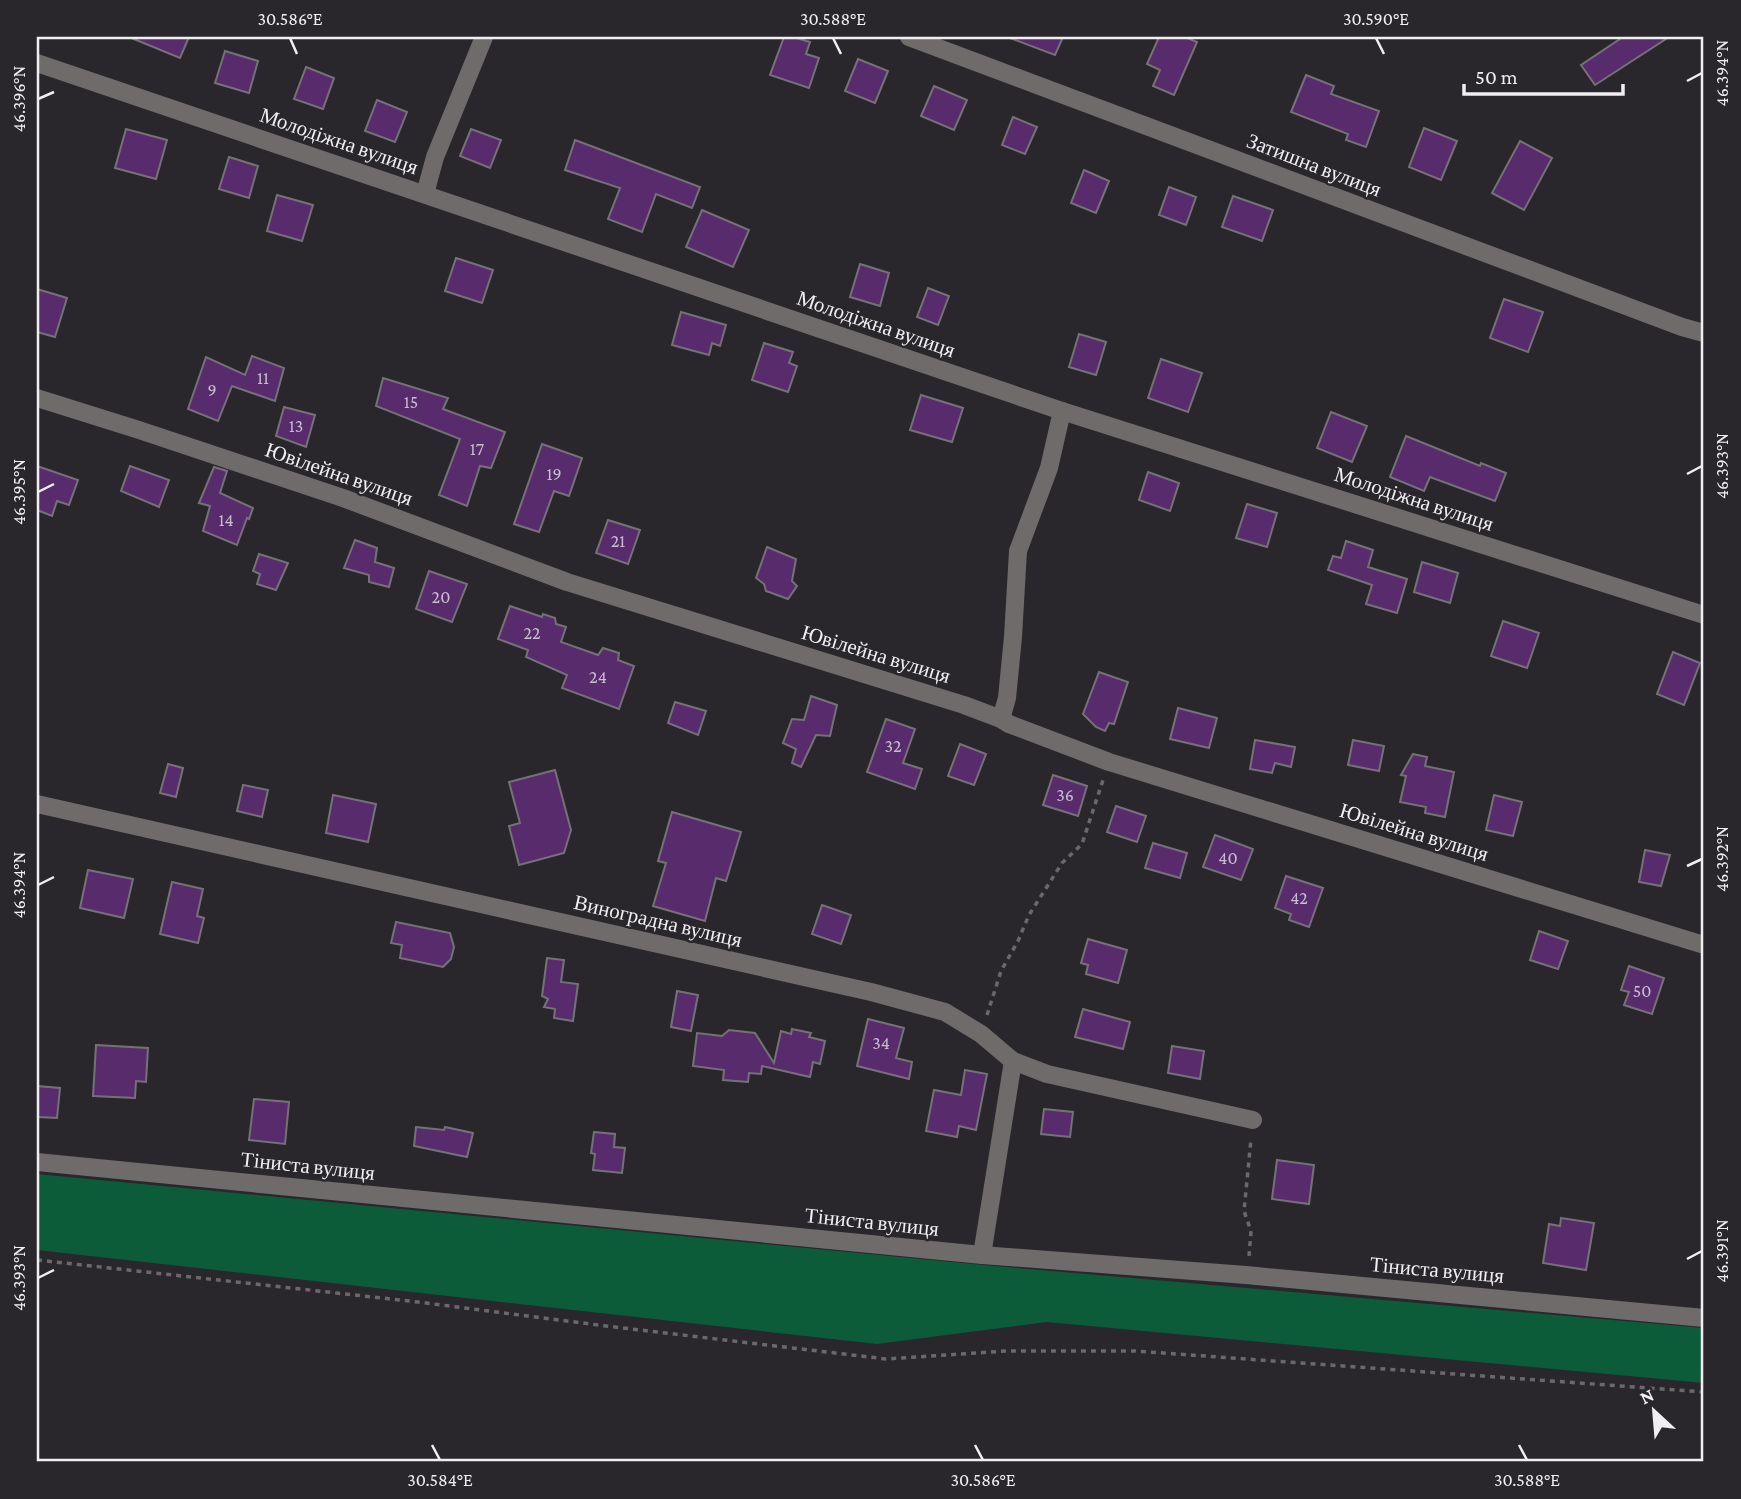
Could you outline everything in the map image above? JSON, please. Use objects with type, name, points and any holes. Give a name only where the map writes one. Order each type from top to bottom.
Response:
[{"type":"street","points":[[425,194],[435,157],[484,37]]},
{"type":"street","name":"Затишна вулиця","points":[[909,37],[1669,323],[1704,333]]},
{"type":"street","name":"Молодіжна вулиця","points":[[37,63],[1062,411],[1704,615]]},
{"type":"street","name":"Ювілейна вулиця","points":[[37,398],[343,498],[567,582],[964,705],[1109,762],[1704,945]]},
{"type":"street","points":[[1001,719],[1007,698],[1018,551],[1049,468],[1062,411]]},
{"type":"street","name":"Виноградна вулиця","points":[[37,804],[871,992],[945,1013],[981,1034],[1013,1061],[1047,1074],[1253,1121]]},
{"type":"street","points":[[982,1255],[1013,1061]]},
{"type":"street","name":"Тіниста вулиця","points":[[37,1162],[982,1255],[1247,1275],[1704,1318]]},
{"type":"path","points":[[981,1034],[1000,971],[1018,941],[1029,915],[1062,863],[1082,844],[1109,762]]},
{"type":"path","points":[[1247,1275],[1251,1231],[1244,1211],[1253,1121]]},
{"type":"path","points":[[37,1260],[418,1302],[886,1359],[1006,1350],[1135,1351],[1704,1392]]},
{"type":"green space","points":[[37,1174],[983,1265],[1704,1328],[1704,1383],[1047,1322],[877,1344],[37,1250]]},
{"type":"building","points":[[129,37],[189,37],[180,58]]},
{"type":"building","points":[[784,37],[810,42],[806,54],[819,58],[809,88],[770,75]]},
{"type":"building","points":[[1011,37],[1063,37],[1055,55]]},
{"type":"building","points":[[1159,37],[1185,37],[1197,42],[1174,95],[1153,86],[1160,70],[1147,64]]},
{"type":"building","points":[[1623,37],[1669,37],[1595,85],[1581,65]]},
{"type":"building","points":[[225,51],[258,61],[249,93],[215,83]]},
{"type":"building","points":[[858,59],[888,71],[875,103],[845,91]]},
{"type":"building","points":[[306,67],[334,78],[323,109],[294,99]]},
{"type":"building","points":[[1306,75],[1334,86],[1331,94],[1379,111],[1366,147],[1346,140],[1348,134],[1291,112]]},
{"type":"building","points":[[934,86],[967,100],[954,130],[921,116]]},
{"type":"building","points":[[377,100],[407,112],[395,142],[365,131]]},
{"type":"building","points":[[1013,117],[1037,127],[1025,154],[1002,145]]},
{"type":"building","points":[[1424,128],[1457,141],[1441,180],[1409,167]]},
{"type":"building","points":[[126,129],[167,140],[156,179],[115,168]]},
{"type":"building","points":[[471,129],[501,140],[490,168],[460,156]]},
{"type":"building","points":[[575,140],[700,187],[692,208],[656,194],[642,232],[608,219],[620,188],[565,170]]},
{"type":"building","points":[[1520,141],[1552,158],[1524,210],[1492,193]]},
{"type":"building","points":[[229,157],[258,166],[249,198],[219,189]]},
{"type":"building","points":[[1084,170],[1109,181],[1096,213],[1071,203]]},
{"type":"building","points":[[1169,187],[1196,197],[1186,225],[1159,215]]},
{"type":"building","points":[[277,195],[313,205],[302,241],[267,231]]},
{"type":"building","points":[[1233,196],[1273,210],[1262,241],[1222,227]]},
{"type":"building","points":[[702,210],[749,230],[733,267],[686,247]]},
{"type":"building","points":[[456,258],[493,270],[482,303],[445,291]]},
{"type":"building","points":[[860,264],[889,273],[880,306],[850,297]]},
{"type":"building","points":[[928,288],[949,296],[938,325],[917,317]]},
{"type":"building","points":[[37,289],[67,298],[55,337],[37,332]]},
{"type":"building","points":[[1504,299],[1543,312],[1528,352],[1490,338]]},
{"type":"building","points":[[681,312],[726,325],[720,346],[712,343],[709,355],[672,345]]},
{"type":"building","points":[[1079,334],[1106,342],[1096,375],[1069,367]]},
{"type":"building","points":[[764,343],[793,352],[789,363],[797,366],[788,392],[752,380]]},
{"type":"building","points":[[252,356],[284,368],[275,401],[232,386],[218,421],[188,409],[206,357],[245,375]]},
{"type":"building","points":[[1161,359],[1202,373],[1188,412],[1148,398]]},
{"type":"building","points":[[383,378],[448,398],[443,409],[505,432],[491,468],[480,466],[467,506],[439,495],[460,439],[376,406]]},
{"type":"building","points":[[921,395],[963,408],[952,442],[910,430]]},
{"type":"building","points":[[284,407],[315,415],[306,447],[276,436]]},
{"type":"building","points":[[1331,412],[1367,426],[1352,462],[1317,448]]},
{"type":"building","points":[[1406,436],[1480,466],[1481,463],[1506,473],[1495,501],[1430,477],[1424,491],[1390,477]]},
{"type":"building","points":[[542,444],[582,458],[569,496],[554,491],[539,532],[514,524]]},
{"type":"building","points":[[37,466],[78,480],[69,505],[57,501],[52,516],[37,510]]},
{"type":"building","points":[[130,466],[169,480],[159,507],[121,491]]},
{"type":"building","points":[[214,467],[227,471],[220,493],[253,508],[237,545],[203,531],[210,506],[199,503]]},
{"type":"building","points":[[1148,472],[1179,483],[1170,511],[1139,500]]},
{"type":"building","points":[[1247,504],[1277,513],[1267,547],[1236,538]]},
{"type":"building","points":[[608,520],[640,530],[628,564],[596,553]]},
{"type":"building","points":[[355,540],[377,548],[375,562],[394,568],[389,587],[369,582],[369,575],[344,568]]},
{"type":"building","points":[[1346,541],[1373,550],[1368,567],[1407,579],[1397,613],[1366,604],[1372,585],[1328,570],[1333,556],[1341,558]]},
{"type":"building","points":[[767,547],[796,559],[792,581],[797,586],[788,599],[766,591],[764,584],[756,578]]},
{"type":"building","points":[[259,554],[288,563],[276,590],[257,584],[260,574],[253,571]]},
{"type":"building","points":[[1422,562],[1458,573],[1450,603],[1414,592]]},
{"type":"building","points":[[429,571],[467,584],[452,622],[416,609]]},
{"type":"building","points":[[510,606],[542,617],[543,614],[555,618],[556,624],[566,627],[561,642],[598,655],[603,648],[619,653],[618,660],[634,666],[619,709],[562,688],[567,675],[526,657],[528,650],[498,639]]},
{"type":"building","points":[[1503,621],[1539,633],[1527,668],[1491,656]]},
{"type":"building","points":[[1673,652],[1700,663],[1684,705],[1657,694]]},
{"type":"building","points":[[1099,672],[1128,682],[1114,724],[1109,723],[1105,731],[1096,727],[1083,714]]},
{"type":"building","points":[[811,696],[837,705],[830,736],[816,735],[801,767],[792,763],[796,749],[783,743],[792,719],[804,720]]},
{"type":"building","points":[[675,702],[706,711],[698,735],[668,723]]},
{"type":"building","points":[[1178,708],[1217,718],[1209,748],[1170,739]]},
{"type":"building","points":[[886,719],[915,729],[903,763],[922,769],[915,789],[867,772]]},
{"type":"building","points":[[1255,740],[1295,747],[1291,767],[1275,763],[1272,773],[1250,769]]},
{"type":"building","points":[[1353,740],[1384,746],[1379,771],[1348,765]]},
{"type":"building","points":[[960,744],[986,754],[974,785],[948,776]]},
{"type":"building","points":[[1413,754],[1427,757],[1425,766],[1454,772],[1445,817],[1425,813],[1426,807],[1400,802],[1406,776],[1401,775]]},
{"type":"building","points":[[168,764],[183,768],[176,797],[160,793]]},
{"type":"building","points":[[555,770],[571,830],[564,853],[519,865],[509,826],[520,823],[509,782]]},
{"type":"building","points":[[1053,775],[1087,786],[1078,816],[1043,805]]},
{"type":"building","points":[[243,785],[268,790],[262,817],[237,811]]},
{"type":"building","points":[[333,795],[376,804],[368,842],[326,833]]},
{"type":"building","points":[[1494,795],[1522,802],[1513,836],[1486,830]]},
{"type":"building","points":[[1116,806],[1146,816],[1137,842],[1107,832]]},
{"type":"building","points":[[672,812],[741,832],[726,881],[716,878],[705,921],[653,906],[666,863],[658,861]]},
{"type":"building","points":[[1215,835],[1253,849],[1241,880],[1203,867]]},
{"type":"building","points":[[1153,843],[1187,853],[1180,878],[1145,868]]},
{"type":"building","points":[[1645,850],[1670,855],[1661,886],[1639,882]]},
{"type":"building","points":[[88,870],[133,879],[124,918],[80,908]]},
{"type":"building","points":[[1286,876],[1323,888],[1309,927],[1289,920],[1291,914],[1275,908]]},
{"type":"building","points":[[172,882],[203,889],[197,916],[204,918],[198,943],[160,934]]},
{"type":"building","points":[[822,905],[851,915],[841,944],[812,934]]},
{"type":"building","points":[[396,922],[450,933],[454,947],[451,959],[443,967],[400,958],[402,945],[391,943]]},
{"type":"building","points":[[1539,931],[1568,941],[1558,969],[1530,960]]},
{"type":"building","points":[[1088,939],[1127,950],[1118,983],[1086,974],[1088,965],[1081,963]]},
{"type":"building","points":[[547,958],[564,960],[561,982],[578,984],[573,1021],[554,1018],[555,1009],[544,1007],[548,999],[542,996]]},
{"type":"building","points":[[1629,966],[1664,978],[1652,1014],[1624,1005],[1629,992],[1621,990]]},
{"type":"building","points":[[677,991],[698,995],[691,1031],[671,1027]]},
{"type":"building","points":[[1083,1009],[1130,1022],[1123,1049],[1075,1037]]},
{"type":"building","points":[[868,1019],[904,1028],[896,1058],[912,1062],[909,1079],[857,1066]]},
{"type":"building","points":[[792,1029],[811,1033],[809,1037],[825,1041],[820,1064],[813,1062],[810,1077],[762,1066],[761,1074],[749,1073],[748,1082],[723,1080],[724,1070],[693,1066],[697,1033],[722,1036],[729,1030],[755,1033],[774,1063],[781,1031],[791,1034]]},
{"type":"building","points":[[96,1045],[148,1048],[146,1082],[136,1081],[135,1098],[93,1096]]},
{"type":"building","points":[[1172,1046],[1204,1051],[1200,1079],[1168,1073]]},
{"type":"building","points":[[965,1070],[987,1074],[976,1130],[959,1126],[957,1137],[926,1131],[934,1090],[961,1095]]},
{"type":"building","points":[[37,1086],[60,1088],[57,1118],[37,1117]]},
{"type":"building","points":[[254,1099],[289,1102],[285,1144],[249,1140]]},
{"type":"building","points":[[1044,1109],[1073,1112],[1070,1137],[1041,1134]]},
{"type":"building","points":[[416,1127],[444,1130],[445,1127],[473,1133],[467,1157],[414,1146]]},
{"type":"building","points":[[594,1132],[615,1134],[614,1147],[625,1148],[622,1173],[593,1170],[595,1154],[591,1153]]},
{"type":"building","points":[[1277,1160],[1314,1165],[1309,1204],[1272,1199]]},
{"type":"building","points":[[1561,1218],[1594,1223],[1586,1270],[1543,1263],[1549,1224],[1560,1226]]}]
